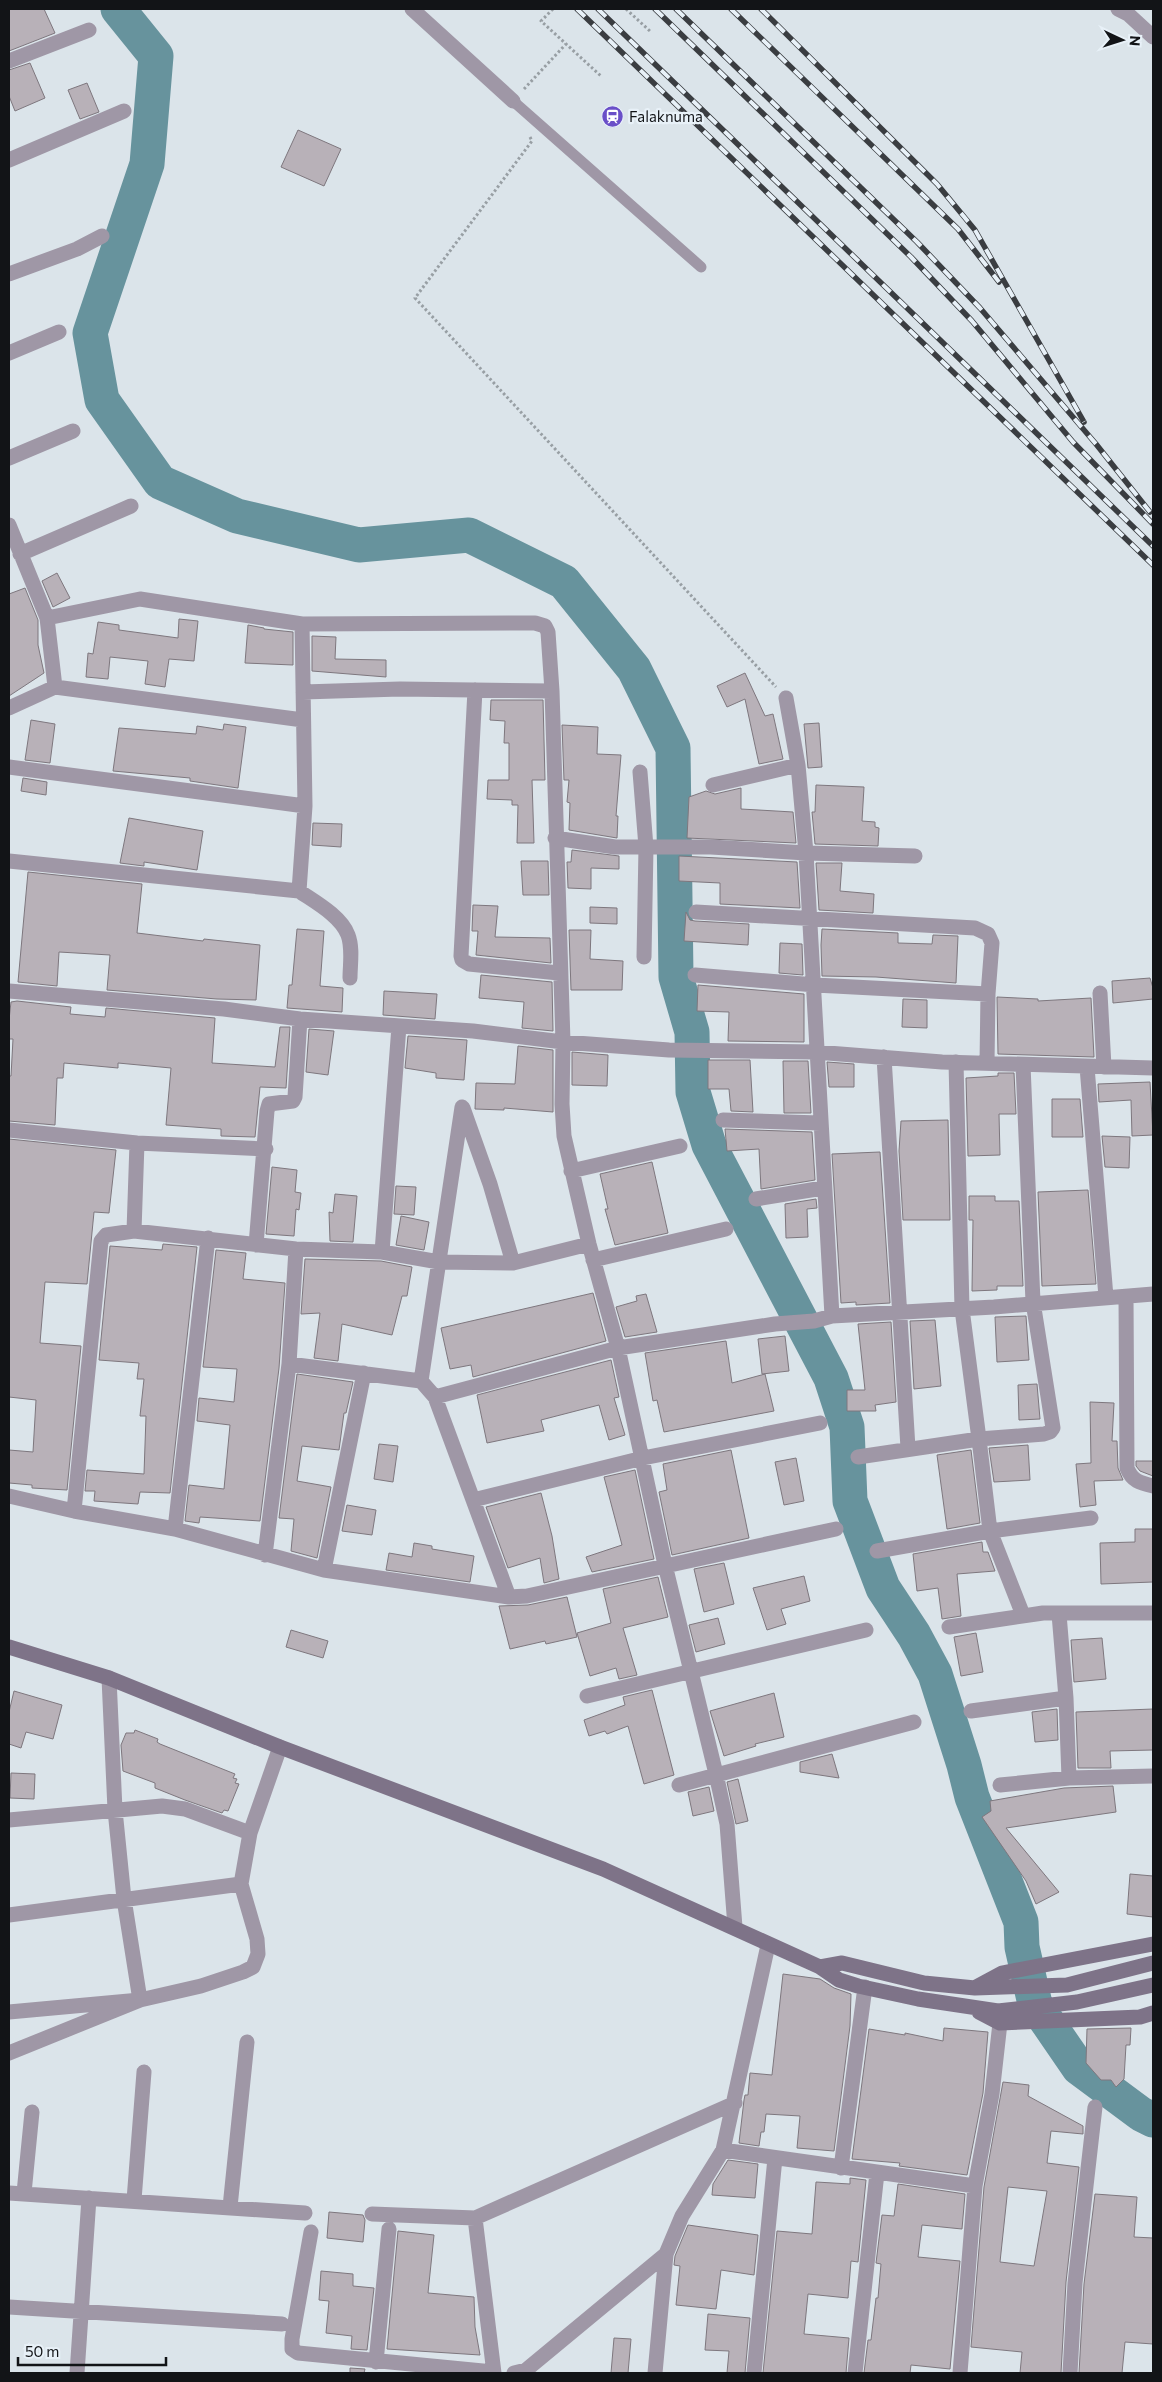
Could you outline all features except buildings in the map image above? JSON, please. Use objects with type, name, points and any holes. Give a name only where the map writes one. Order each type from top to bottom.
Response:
[{"type":"main road","points":[[9,1647],[108,1678],[280,1748],[603,1869],[735,1927],[820,1967],[839,1980],[972,2008],[1002,2019],[1080,2020],[1140,2017],[1153,2013]]},
{"type":"main road","points":[[820,1967],[842,1963],[924,1983],[975,1988],[1067,1960],[1153,1944]]},
{"type":"main road","points":[[1001,1980],[1067,1985],[1153,1963]]},
{"type":"main road","points":[[1002,2019],[1153,1985]]},
{"type":"street","points":[[412,9],[512,101]]},
{"type":"street","points":[[1125,10],[1153,37]]},
{"type":"street","points":[[9,61],[89,30]]},
{"type":"street","points":[[9,160],[124,111]]},
{"type":"street","points":[[9,274],[77,249],[102,236]]},
{"type":"street","points":[[9,353],[59,332]]},
{"type":"street","points":[[9,458],[73,431]]},
{"type":"street","points":[[20,554],[131,506]]},
{"type":"street","points":[[9,525],[47,618],[55,687]]},
{"type":"street","points":[[47,618],[140,599],[302,624],[536,622],[545,626],[548,632],[552,691],[559,973],[563,1042],[562,1104],[570,1171],[618,1348],[644,1458],[665,1565],[727,1824],[735,1927]]},
{"type":"street","points":[[299,891],[305,806],[302,624]]},
{"type":"street","points":[[9,708],[55,687],[304,720]]},
{"type":"street","points":[[304,692],[400,689],[552,691]]},
{"type":"street","points":[[475,690],[460,952],[462,960],[468,964],[559,973]]},
{"type":"street","points":[[786,698],[798,765],[806,853],[815,985],[815,1052],[832,1316]]},
{"type":"street","points":[[713,785],[798,765]]},
{"type":"street","points":[[9,767],[305,806]]},
{"type":"street","points":[[640,772],[646,848],[644,957]]},
{"type":"street","points":[[555,838],[615,847],[711,847],[806,853],[915,856]]},
{"type":"street","points":[[9,861],[299,891],[328,911],[345,929],[350,946],[350,978]]},
{"type":"street","points":[[696,912],[974,928],[988,934],[992,942],[988,994],[987,1063]]},
{"type":"street","points":[[695,975],[815,985],[988,994]]},
{"type":"street","points":[[9,991],[224,1010],[300,1020],[473,1031],[563,1042],[669,1050],[815,1052],[956,1062],[1153,1068]]},
{"type":"street","points":[[1100,993],[1104,1067]]},
{"type":"street","points":[[256,1245],[270,1104],[294,1101],[300,1020]]},
{"type":"street","points":[[382,1252],[399,1026]]},
{"type":"street","points":[[884,1057],[908,1448]]},
{"type":"street","points":[[956,1062],[962,1309],[990,1531],[1024,1615]]},
{"type":"street","points":[[858,1457],[908,1448],[979,1439],[1044,1434],[1050,1432],[1052,1428],[1033,1302],[1023,1065]]},
{"type":"street","points":[[1087,1067],[1106,1297]]},
{"type":"street","points":[[421,1380],[462,1107],[474,1134],[513,1264]]},
{"type":"street","points":[[723,1120],[820,1123]]},
{"type":"street","points":[[9,1130],[138,1143],[266,1149]]},
{"type":"street","points":[[134,1231],[138,1143]]},
{"type":"street","points":[[570,1171],[680,1146]]},
{"type":"street","points":[[756,1199],[823,1188]]},
{"type":"street","points":[[593,1260],[726,1230]]},
{"type":"street","points":[[74,1511],[101,1241],[106,1235],[134,1231],[296,1249],[382,1252],[440,1262],[513,1264],[589,1244]]},
{"type":"street","points":[[175,1529],[208,1238]]},
{"type":"street","points":[[265,1555],[289,1364],[296,1249]]},
{"type":"street","points":[[435,1396],[618,1348],[775,1324],[814,1321],[832,1316],[962,1309],[1153,1294]]},
{"type":"street","points":[[1126,1297],[1127,1468],[1134,1479],[1140,1483],[1153,1486]]},
{"type":"street","points":[[289,1364],[421,1380],[435,1396],[509,1597]]},
{"type":"street","points":[[324,1570],[364,1373]]},
{"type":"street","points":[[473,1500],[644,1458],[820,1424]]},
{"type":"street","points":[[9,1496],[74,1511],[175,1529],[324,1570],[509,1597],[527,1596],[836,1529]]},
{"type":"street","points":[[877,1551],[990,1531],[1091,1518]]},
{"type":"street","points":[[949,1628],[1024,1615],[1153,1613]]},
{"type":"street","points":[[1059,1614],[1070,1778]]},
{"type":"street","points":[[587,1696],[866,1630]]},
{"type":"street","points":[[108,1678],[115,1810],[124,1899],[140,2000]]},
{"type":"street","points":[[971,1711],[1066,1698]]},
{"type":"street","points":[[679,1785],[914,1722]]},
{"type":"street","points":[[9,2012],[140,2000],[201,1986],[243,1972],[252,1967],[258,1954],[257,1939],[241,1884],[250,1833],[280,1748]]},
{"type":"street","points":[[1000,1785],[1070,1778],[1153,1776]]},
{"type":"street","points":[[9,1820],[162,1806],[185,1809],[250,1833]]},
{"type":"street","points":[[9,1915],[241,1884]]},
{"type":"street","points":[[655,2373],[666,2254],[682,2216],[723,2150],[735,2103],[768,1944]]},
{"type":"street","points":[[841,2168],[865,1987]]},
{"type":"street","points":[[9,2053],[140,2000]]},
{"type":"street","points":[[960,2373],[975,2186],[992,2094],[1002,2019]]},
{"type":"street","points":[[230,2207],[247,2042]]},
{"type":"street","points":[[134,2200],[144,2072]]},
{"type":"street","points":[[372,2214],[476,2218],[735,2103]]},
{"type":"street","points":[[1070,2373],[1075,2283],[1095,2107]]},
{"type":"street","points":[[32,2112],[16,2193],[306,2213]]},
{"type":"street","points":[[723,2150],[877,2174],[975,2186]]},
{"type":"street","points":[[754,2373],[775,2158]]},
{"type":"street","points":[[856,2373],[877,2174]]},
{"type":"street","points":[[77,2373],[89,2198]]},
{"type":"street","points":[[311,2232],[292,2339],[292,2350],[298,2353],[376,2362],[494,2373],[476,2218]]},
{"type":"street","points":[[376,2362],[389,2229]]},
{"type":"street","points":[[524,2372],[666,2254]]},
{"type":"street","points":[[9,2307],[282,2324]]},
{"type":"lane","points":[[512,101],[701,267]]},
{"type":"path","points":[[553,9],[541,21],[602,77]]},
{"type":"path","points":[[626,9],[650,32]]},
{"type":"path","points":[[512,101],[566,44]]},
{"type":"path","points":[[528,133],[532,141],[415,298],[786,698]]},
{"type":"waterway","points":[[118,9],[156,56],[147,164],[90,333],[102,400],[160,482],[237,516],[359,545],[469,535],[564,582],[634,669],[673,748],[676,977],[692,1032],[693,1092],[709,1145],[831,1378],[847,1427],[850,1501],[883,1588],[914,1635],[935,1674],[964,1765],[972,1797],[1021,1922],[1022,1947],[1035,2004],[1079,2068],[1141,2114],[1153,2120]]},
{"type":"railway","points":[[577,9],[1153,565]]},
{"type":"railway","points":[[598,9],[1153,546]]},
{"type":"railway","points":[[655,9],[911,257],[972,321],[1073,442],[1153,524]]},
{"type":"railway","points":[[676,9],[917,242],[980,308],[1096,444],[1150,512]]},
{"type":"railway","points":[[731,9],[958,229],[999,282]]},
{"type":"railway","points":[[761,9],[937,184],[975,230],[1084,422]]},
{"type":"place","name":"Falaknuma","points":[[613,117]]}]
